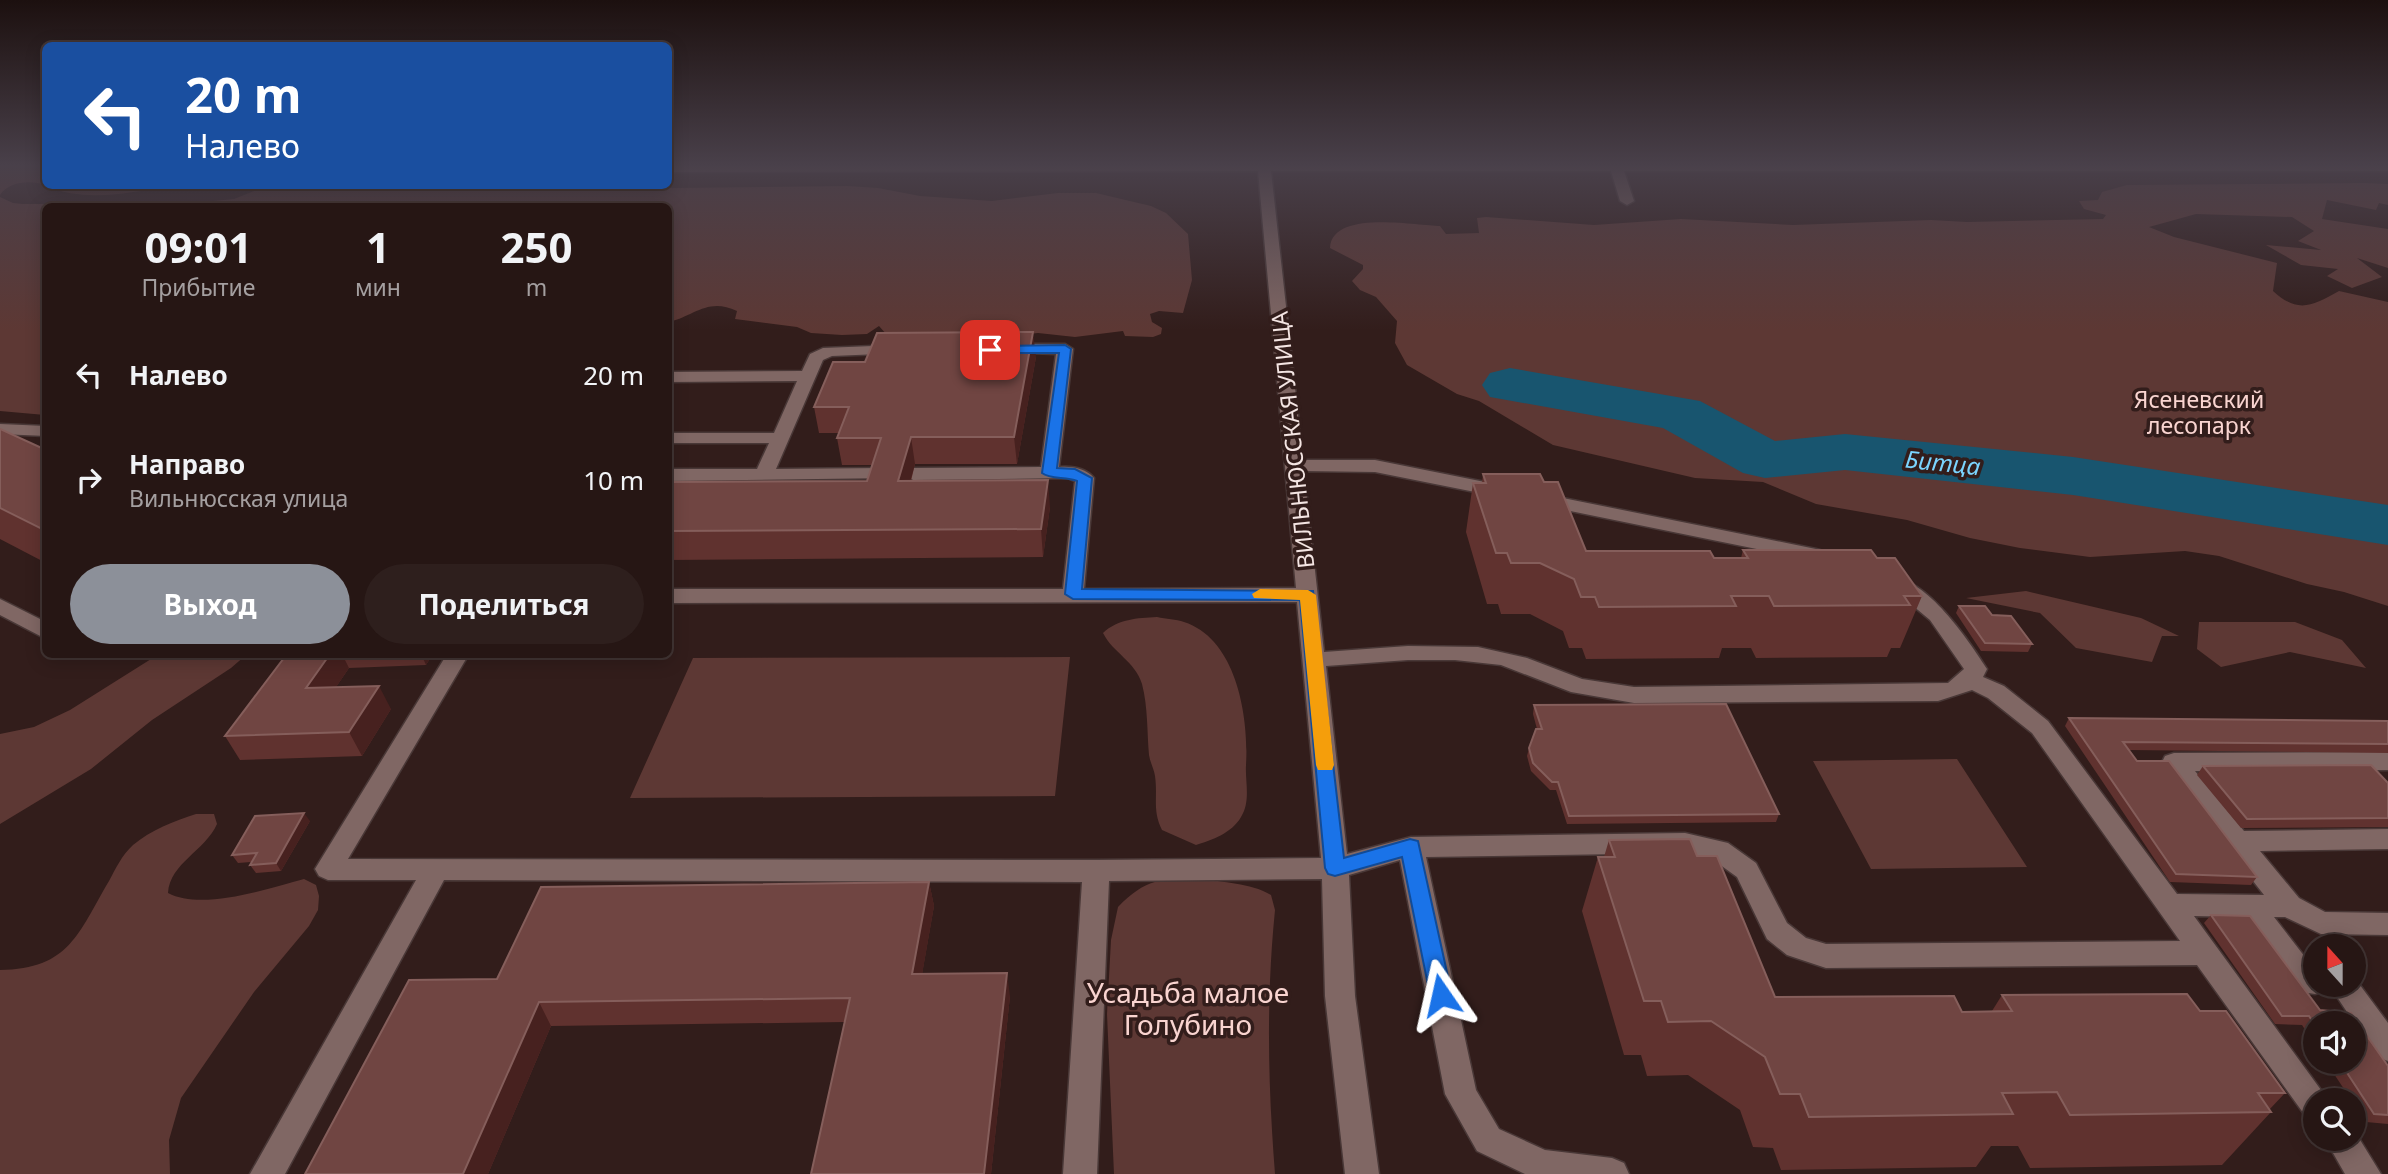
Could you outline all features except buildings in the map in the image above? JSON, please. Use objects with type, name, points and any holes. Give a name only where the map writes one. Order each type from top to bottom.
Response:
[{"type":"street","name":"ВИЛЬНЮССКАЯ УЛИЦА","points":[[1270,221],[1335,868],[1340,996],[1362,1174]]},
{"type":"street","points":[[986,350],[1065,349],[1049,473]]},
{"type":"street","points":[[764,475],[816,357],[829,351],[920,350]]},
{"type":"street","points":[[672,377],[808,376]]},
{"type":"street","points":[[0,429],[42,431]]},
{"type":"street","points":[[672,438],[781,438]]},
{"type":"street","points":[[1295,465],[1391,468],[1838,561]]},
{"type":"street","points":[[913,474],[1070,472],[1085,478],[1073,594]]},
{"type":"street","points":[[672,475],[883,474]]},
{"type":"street","points":[[1314,660],[1387,654],[1471,654],[1523,663],[1573,685],[1601,692],[1634,695],[1938,693],[1959,690],[1970,680],[1976,669],[1938,615],[1903,587],[1881,578]]},
{"type":"street","points":[[672,596],[1308,595]]},
{"type":"street","points":[[0,606],[42,630]]},
{"type":"street","points":[[456,658],[328,869],[1096,871],[1335,868],[1410,847],[1685,843],[1719,850],[1747,870],[1777,931],[1797,947],[1826,956],[2204,953]]},
{"type":"street","points":[[1970,680],[1996,692],[2040,727],[2303,1088]]},
{"type":"street","points":[[2387,762],[2162,762],[2237,841],[2289,906],[2321,923],[2388,924]]},
{"type":"street","points":[[2237,841],[2388,839]]},
{"type":"street","points":[[1410,847],[1461,1094],[1488,1140],[1543,1166],[1612,1174]]},
{"type":"street","points":[[267,1174],[436,869]]},
{"type":"street","points":[[1080,1174],[1096,871]]},
{"type":"street","points":[[2169,905],[2289,906]]},
{"type":"street","points":[[2251,906],[2303,979]]},
{"type":"street","points":[[2352,998],[2388,1047]]},
{"type":"street","points":[[2349,1151],[2364,1174]]},
{"type":"green space","points":[[0,221],[42,221],[42,415],[0,411]]},
{"type":"green space","points":[[672,221],[1174,221],[1188,234],[1192,280],[1183,313],[1159,311],[1150,314],[1152,322],[1162,328],[1161,334],[1153,337],[1125,336],[1123,331],[1075,337],[1038,333],[1007,336],[968,330],[944,336],[887,335],[879,326],[867,334],[811,333],[797,327],[735,319],[737,311],[718,306],[672,321]]},
{"type":"green space","name":"Ясеневский лесопарк","points":[[1477,221],[1537,221],[1594,225],[1655,221],[1793,225],[1909,221],[2171,221],[2149,227],[2174,237],[2277,263],[2273,291],[2290,303],[2313,304],[2339,291],[2388,302],[2388,606],[2219,556],[2185,551],[2090,557],[2020,548],[1970,538],[1907,520],[1816,504],[1763,482],[1695,478],[1553,445],[1479,401],[1457,394],[1407,365],[1395,343],[1397,321],[1376,297],[1360,290],[1352,281],[1363,269],[1363,265],[1330,248],[1334,236],[1345,228],[1377,222],[1440,226],[1446,234],[1479,233]]},
{"type":"green space","name":"Ясеневский лесопарк","points":[[2298,221],[2334,221],[2388,229],[2388,268],[2357,258],[2382,277],[2352,288],[2327,276],[2338,269],[2301,265],[2266,245],[2321,250],[2298,241],[2314,231]]},
{"type":"green space","points":[[2026,591],[2141,618],[2179,636],[2162,636],[2152,662],[2076,648],[2040,613],[1966,598]]},
{"type":"green space","points":[[1157,617],[1184,622],[1202,631],[1216,645],[1228,662],[1242,704],[1247,798],[1244,811],[1237,823],[1227,832],[1196,845],[1162,830],[1156,810],[1155,776],[1149,755],[1142,684],[1134,669],[1103,633],[1121,622]]},
{"type":"green space","points":[[2199,622],[2295,622],[2342,640],[2366,668],[2290,652],[2221,667],[2197,649]]},
{"type":"green space","points":[[1070,657],[1055,796],[630,798],[693,658]]},
{"type":"green space","points":[[153,658],[243,658],[152,720],[91,769],[0,824],[0,734],[34,727],[70,710]]},
{"type":"green space","points":[[1957,759],[2027,867],[1871,869],[1813,761]]},
{"type":"green space","points":[[196,814],[214,814],[217,824],[205,842],[175,873],[168,893],[198,900],[216,899],[254,893],[304,879],[316,885],[319,896],[318,910],[309,926],[254,992],[181,1098],[169,1140],[170,1174],[0,1174],[0,970],[24,968],[57,955],[79,932],[129,849],[155,830]]},
{"type":"green space","name":"Усадьба малое Голубино","points":[[1199,877],[1263,891],[1271,895],[1275,910],[1269,1042],[1275,1174],[1114,1174],[1107,1014],[1111,940],[1118,907],[1146,885],[1175,878]]},
{"type":"waterway","name":"Битца","points":[[1510,385],[1679,413],[1765,460],[1845,452],[2073,476],[2388,525]]},
{"type":"slow traffic","points":[[1260,594],[1308,595],[1325,765]]},
{"type":"route","points":[[990,350],[1065,349],[1049,473],[1070,472],[1085,478],[1073,594],[1308,595],[1335,868],[1410,847],[1441,995]]}]
